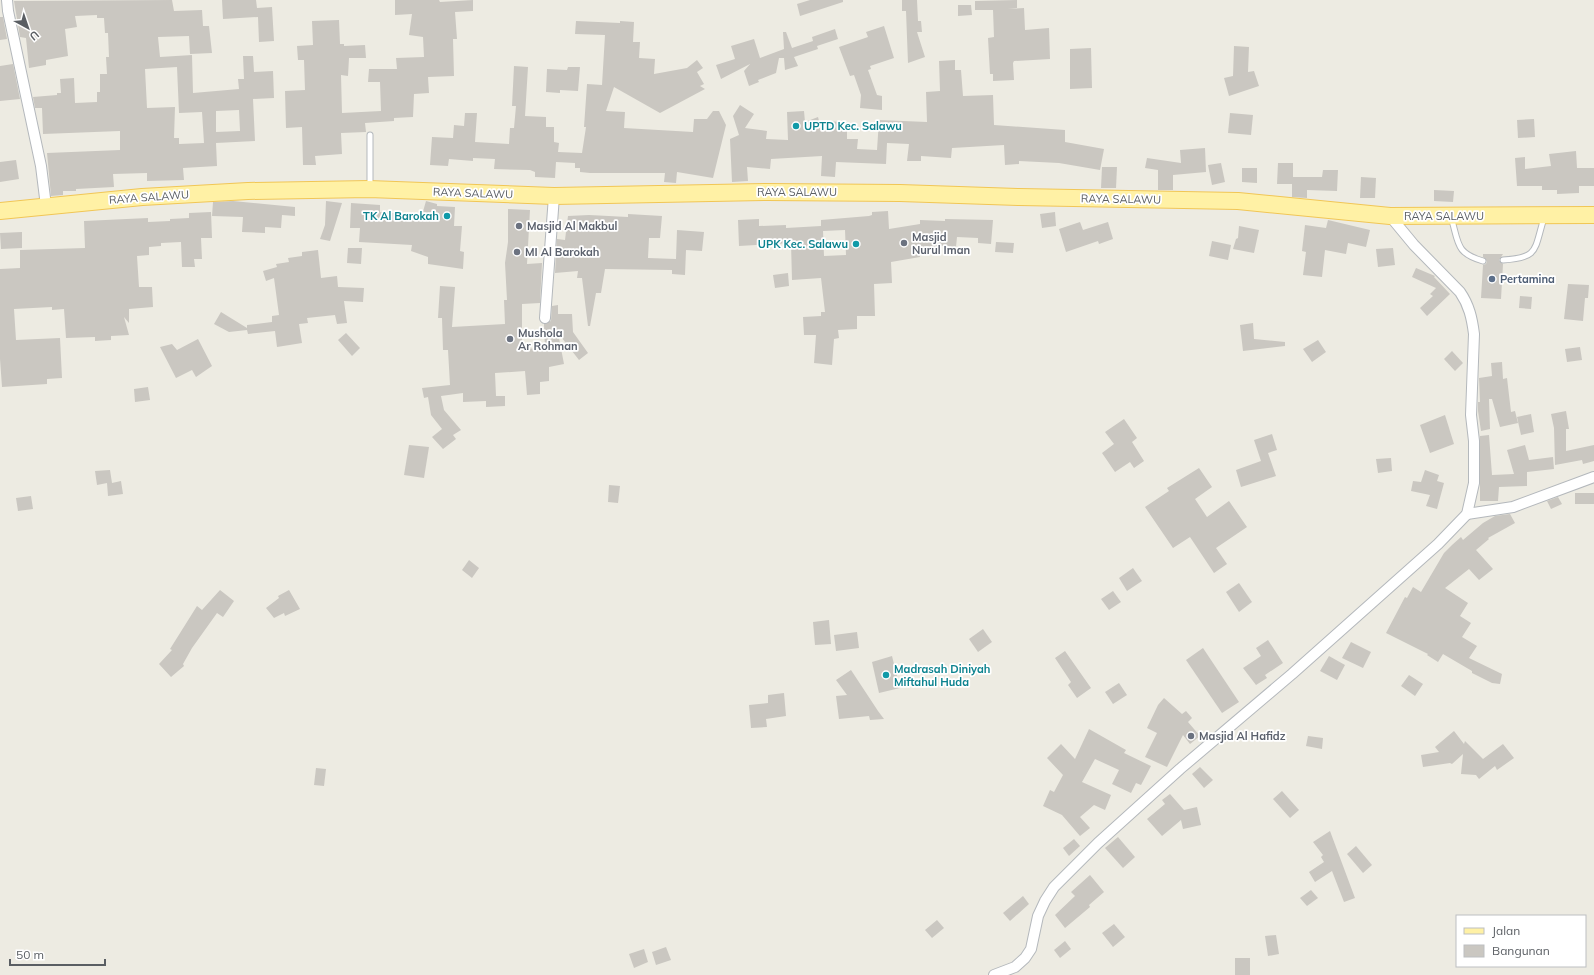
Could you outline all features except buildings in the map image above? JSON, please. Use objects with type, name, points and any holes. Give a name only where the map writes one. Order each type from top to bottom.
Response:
[{"type":"main road","name":"RAYA SALAWU","points":[[0,211],[142,197],[248,191],[370,190],[554,196],[767,192],[900,193],[1238,201],[1390,216],[1594,215]]},
{"type":"street","points":[[8,0],[8,11],[41,166],[46,206]]},
{"type":"street","points":[[546,318],[554,196]]},
{"type":"street","points":[[994,975],[1014,967],[1025,958],[1031,949],[1038,916],[1045,901],[1054,887],[1098,843],[1180,768],[1292,674],[1438,544],[1467,514],[1471,501],[1474,469],[1471,415],[1474,334],[1473,322],[1466,300],[1460,292],[1414,244],[1390,216]]},
{"type":"street","points":[[1467,514],[1513,507],[1594,477]]},
{"type":"lane","points":[[370,135],[370,190]]},
{"type":"lane","points":[[1503,260],[1525,258],[1530,254],[1535,248],[1545,215]]},
{"type":"lane","points":[[1450,216],[1461,250],[1472,258],[1483,261]]},
{"type":"place","name":"UPTD Kec. Salawu","points":[[796,126]]},
{"type":"place","name":"TK Al Barokah","points":[[447,216]]},
{"type":"place","name":"Masjid Al Makbul","points":[[519,226]]},
{"type":"place","name":"Masjid Nurul Iman","points":[[904,243]]},
{"type":"place","name":"UPK Kec. Salawu","points":[[856,244]]},
{"type":"place","name":"MI Al Barokah","points":[[517,252]]},
{"type":"place","name":"Pertamina","points":[[1492,279]]},
{"type":"place","name":"Mushola Ar Rohman","points":[[510,339]]},
{"type":"place","name":"Madrasah Diniyah Miftahul Huda","points":[[886,675]]},
{"type":"place","name":"Masjid Al Hafidz","points":[[1191,736]]}]
